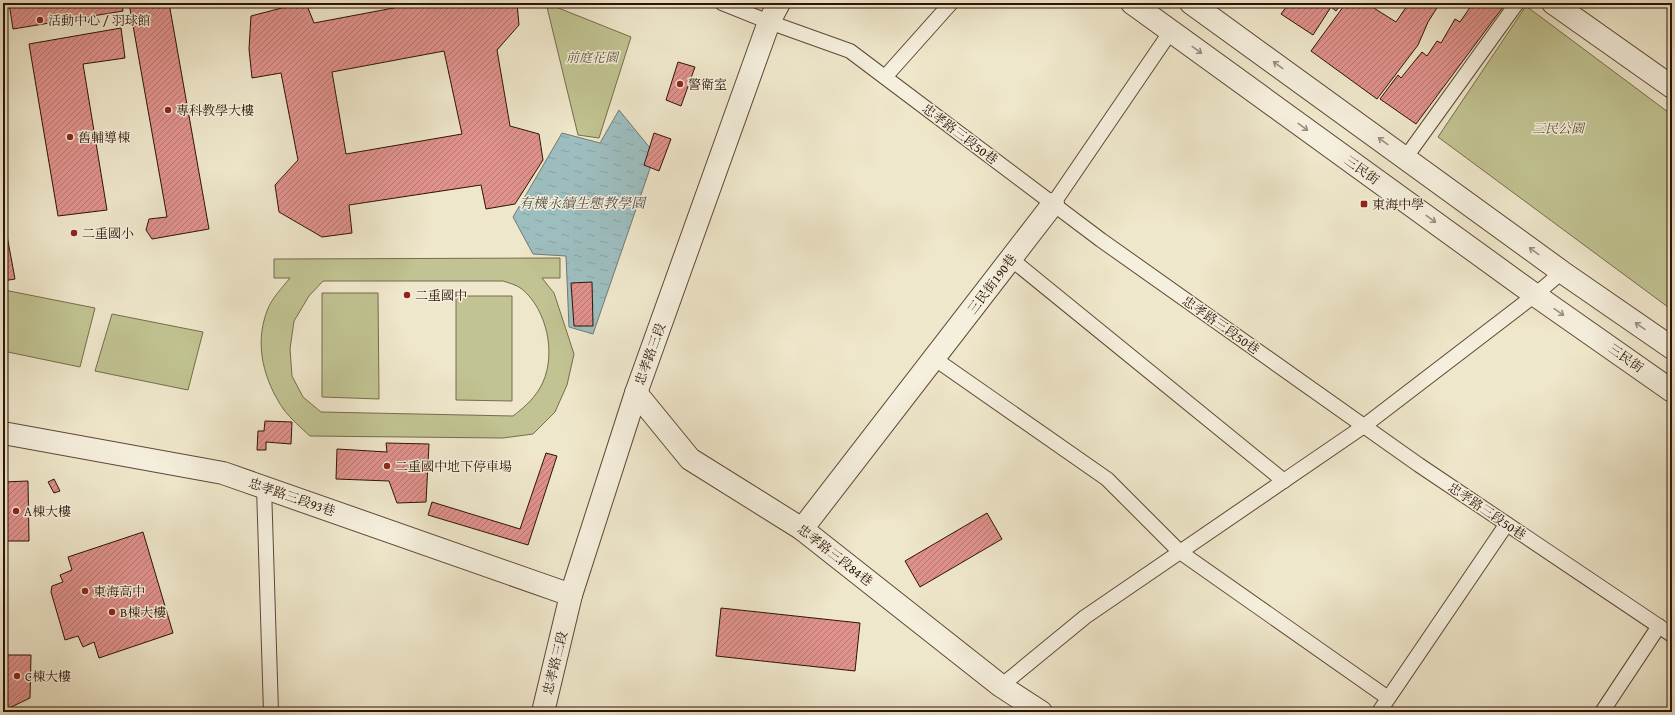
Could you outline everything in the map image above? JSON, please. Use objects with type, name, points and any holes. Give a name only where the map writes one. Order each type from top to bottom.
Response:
[{"type":"street","name":"忠孝路三段","points":[[543,712],[571,594],[636,393],[769,22],[780,3]]},
{"type":"street","name":"三民街","points":[[1132,3],[1535,295],[1672,391]]},
{"type":"street","points":[[1191,3],[1562,272],[1672,348]]},
{"type":"street","points":[[1553,3],[1672,87]]},
{"type":"street","name":"三民街190巷","points":[[802,529],[1053,204]]},
{"type":"street","name":"忠孝路三段84巷","points":[[636,393],[690,459],[802,529],[1001,686],[1041,712]]},
{"type":"street","name":"忠孝路三段93巷","points":[[3,433],[223,473],[571,594]]},
{"type":"lane","name":"忠孝路三段50巷","points":[[722,3],[769,22],[850,51],[1102,240],[1506,525],[1672,635]]},
{"type":"lane","points":[[884,77],[951,3]]},
{"type":"lane","points":[[1406,158],[1517,3]]},
{"type":"lane","name":"三民街190巷","points":[[1053,204],[1171,31]]},
{"type":"lane","points":[[1011,259],[1284,481]]},
{"type":"lane","points":[[1001,686],[1085,616],[1364,426],[1535,295],[1562,272]]},
{"type":"lane","points":[[935,358],[1107,479],[1180,552],[1388,698]]},
{"type":"lane","points":[[264,487],[271,712]]},
{"type":"lane","points":[[1379,712],[1506,525]]},
{"type":"lane","points":[[1602,712],[1659,626]]},
{"type":"green space","name":"前庭花園","points":[[546,3],[631,37],[599,138],[578,135]]},
{"type":"green space","name":"三民公園","points":[[1526,6],[1672,115],[1672,310],[1438,137]]},
{"type":"green space","points":[[560,258],[560,278],[542,278],[554,293],[574,354],[567,385],[555,412],[533,434],[503,438],[310,436],[284,410],[277,399],[266,375],[263,362],[261,337],[267,311],[274,298],[290,278],[274,278],[274,259]],"holes":[[[323,281],[503,281],[522,289],[531,298],[538,308],[543,320],[549,345],[547,371],[543,382],[530,401],[513,416],[321,412],[303,397],[292,376],[290,349],[294,321],[309,296]]]},
{"type":"green space","points":[[4,290],[95,308],[80,367],[3,351]]},
{"type":"green space","points":[[322,293],[378,293],[379,399],[322,397]]},
{"type":"green space","points":[[456,296],[512,296],[512,401],[456,400]]},
{"type":"green space","points":[[112,314],[203,332],[188,390],[95,371]]},
{"type":"water","name":"有機永續生態教學園","points":[[619,110],[655,154],[593,334],[569,327],[566,256],[533,254],[513,217],[562,133],[600,143]]},
{"type":"building","name":"活動中心 / 羽球館","points":[[9,3],[122,3],[123,11],[13,29]]},
{"type":"building","name":"專科教學大樓","points":[[129,3],[169,3],[209,229],[152,239],[146,230],[149,219],[167,217]]},
{"type":"building","points":[[301,3],[306,3],[314,23],[420,3],[517,3],[519,25],[497,50],[510,126],[539,134],[543,160],[515,204],[486,209],[481,185],[349,205],[352,233],[322,237],[279,212],[275,185],[298,160],[281,73],[252,78],[249,49],[251,16]],"holes":[[[444,51],[462,134],[346,154],[332,72]]]},
{"type":"building","points":[[1289,3],[1342,3],[1336,11],[1331,7],[1313,35],[1281,14]]},
{"type":"building","points":[[1346,3],[1366,3],[1396,22],[1409,3],[1440,3],[1428,22],[1418,45],[1377,99],[1311,51]]},
{"type":"building","points":[[1473,3],[1506,3],[1416,124],[1380,99],[1398,75],[1401,78],[1422,52],[1427,56],[1437,41],[1441,43],[1455,19],[1460,22]]},
{"type":"building","name":"舊輔導棟","points":[[121,28],[125,58],[83,64],[107,210],[58,216],[29,44]]},
{"type":"building","name":"警衛室","points":[[678,62],[695,67],[681,106],[666,100]]},
{"type":"building","points":[[654,133],[671,139],[659,171],[644,165]]},
{"type":"building","points":[[3,214],[15,279],[3,281]]},
{"type":"building","points":[[592,282],[593,326],[574,326],[571,283]]},
{"type":"building","points":[[265,421],[292,422],[291,444],[266,442],[266,450],[257,450],[258,431],[264,431]]},
{"type":"building","points":[[386,443],[429,444],[426,502],[397,503],[389,481],[336,479],[337,449],[387,452]]},
{"type":"building","points":[[546,453],[557,456],[528,545],[428,515],[432,502],[520,529]]},
{"type":"building","points":[[54,479],[60,491],[54,493],[48,482]]},
{"type":"building","name":"A棟大樓","points":[[28,481],[29,541],[3,541],[3,482]]},
{"type":"building","points":[[987,513],[1002,539],[920,587],[905,561]]},
{"type":"building","name":"B棟大樓","points":[[143,532],[173,633],[99,658],[94,642],[83,647],[78,636],[65,640],[51,592],[52,586],[63,582],[60,575],[72,570],[68,557]]},
{"type":"building","points":[[721,608],[860,623],[855,671],[716,656]]},
{"type":"building","name":"C棟大樓","points":[[3,655],[31,655],[30,698],[3,711]]},
{"type":"place","name":"活動中心 / 羽球館","points":[[40,20]]},
{"type":"place","name":"警衛室","points":[[680,84]]},
{"type":"place","name":"專科教學大樓","points":[[168,110]]},
{"type":"place","name":"舊輔導棟","points":[[70,137]]},
{"type":"place","name":"東海中學","points":[[1364,204]]},
{"type":"place","name":"二重國小","points":[[74,233]]},
{"type":"place","name":"二重國中","points":[[407,295]]},
{"type":"place","name":"二重國中地下停車場","points":[[387,466]]},
{"type":"place","name":"A棟大樓","points":[[16,511]]},
{"type":"place","name":"東海高中","points":[[85,591]]},
{"type":"place","name":"B棟大樓","points":[[112,612]]},
{"type":"place","name":"C棟大樓","points":[[17,676]]}]
